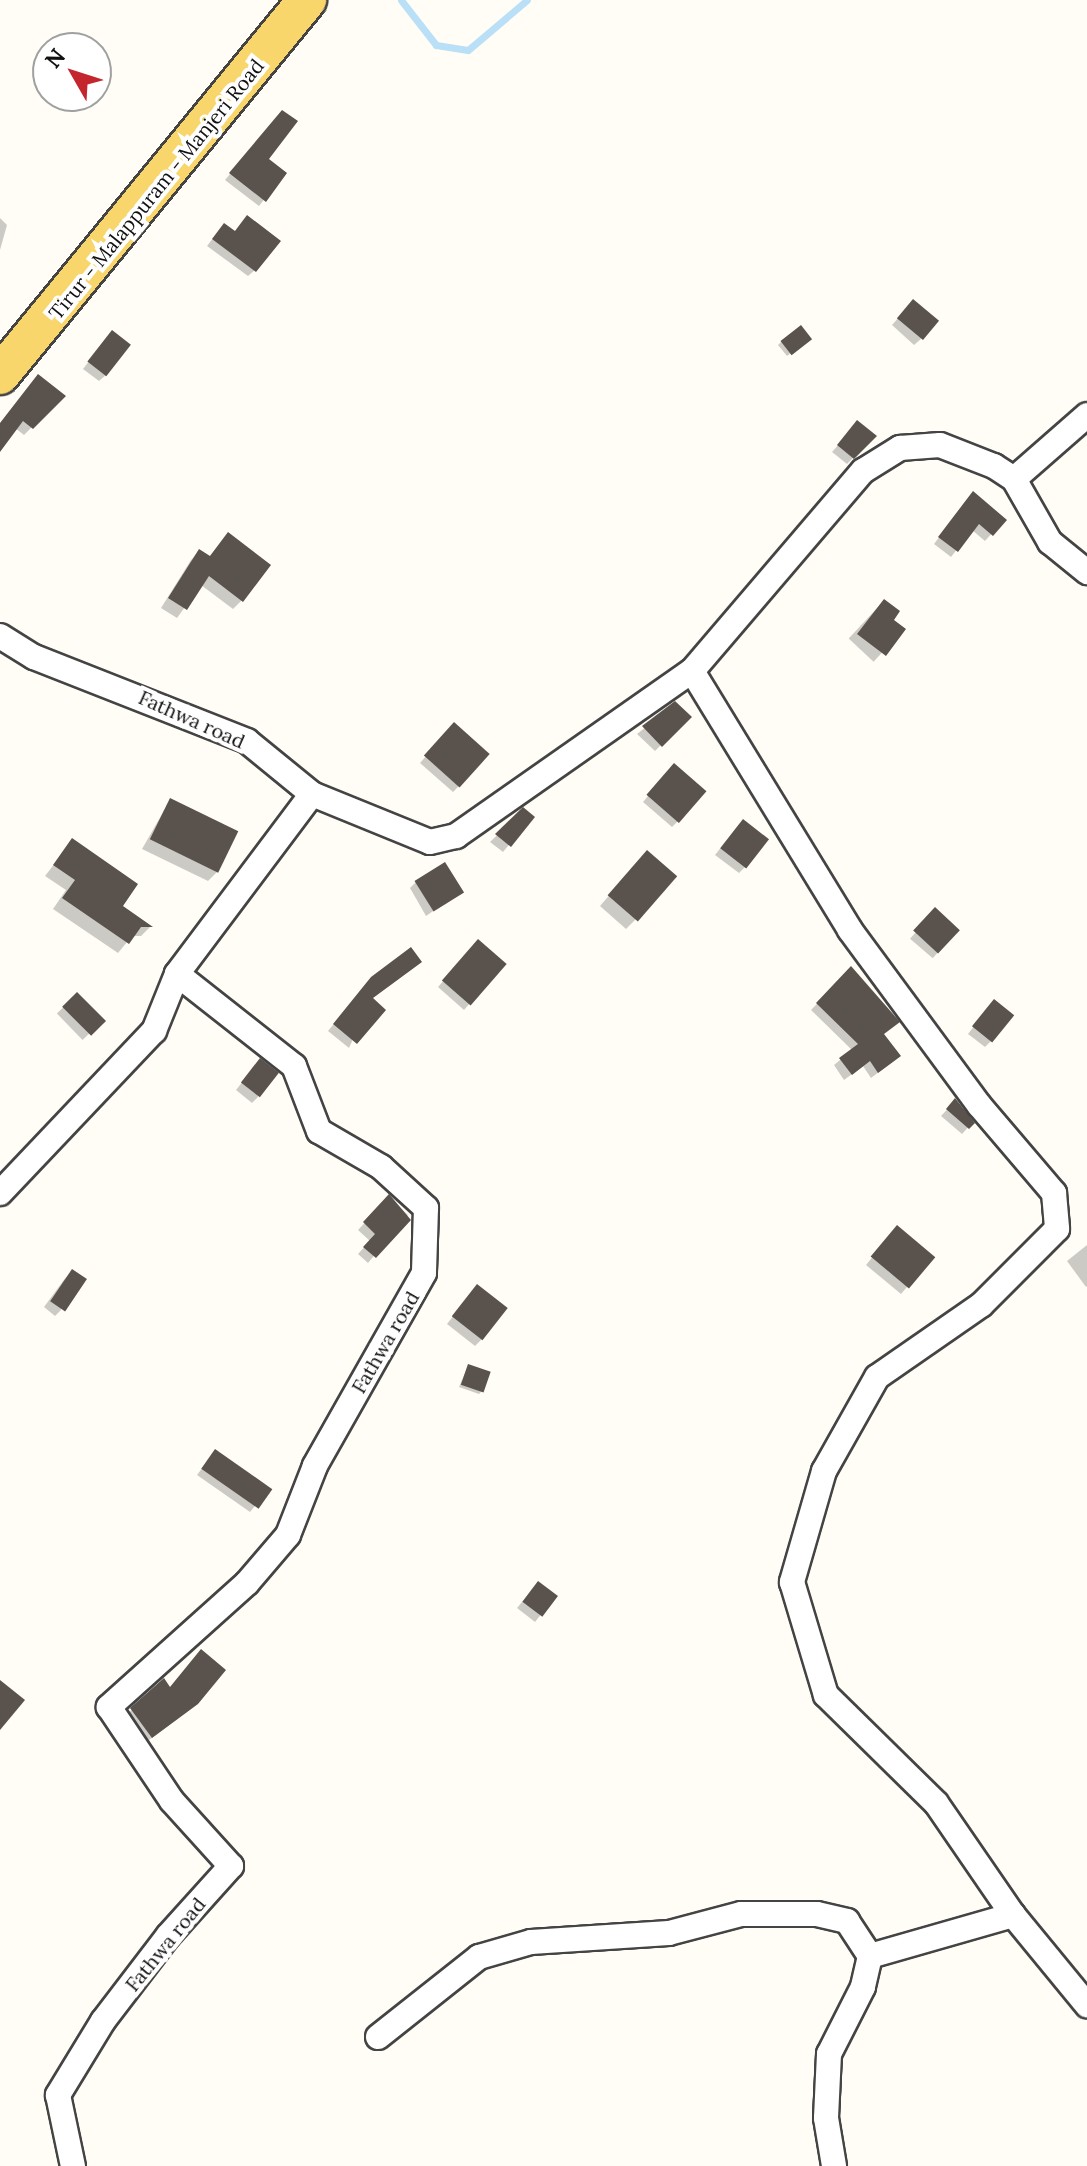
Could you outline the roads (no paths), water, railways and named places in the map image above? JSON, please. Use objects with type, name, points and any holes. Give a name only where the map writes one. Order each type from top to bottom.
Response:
[{"type":"main road","name":"Tirur - Malappuram - Manjeri Road","points":[[0,375],[307,0]]},
{"type":"street","points":[[1087,415],[1014,479],[1050,542],[1087,572]]},
{"type":"street","name":"Fathwa road","points":[[0,636],[34,657],[247,741],[312,794],[430,842],[456,836],[692,671],[863,471],[900,448],[940,445],[1014,479]]},
{"type":"street","points":[[692,671],[850,930],[979,1105],[1054,1193],[1057,1229],[981,1305],[877,1377],[824,1471],[792,1582],[826,1695],[936,1803],[1013,1915],[1087,2005]]},
{"type":"street","points":[[0,1193],[154,1031],[177,974],[312,794]]},
{"type":"street","name":"Fathwa road","points":[[73,2166],[58,2095],[103,2021],[168,1936],[231,1866],[172,1801],[109,1707],[247,1583],[288,1535],[315,1466],[424,1273],[426,1208],[381,1167],[319,1131],[294,1066],[177,974]]},
{"type":"street","points":[[378,2037],[479,1957],[531,1942],[669,1933],[741,1914],[817,1914],[847,1921],[870,1956],[863,1987],[829,2054],[826,2118],[834,2166]]},
{"type":"street","points":[[870,1956],[1013,1915]]},
{"type":"waterway","points":[[401,0],[436,45],[468,50],[527,0]]}]
